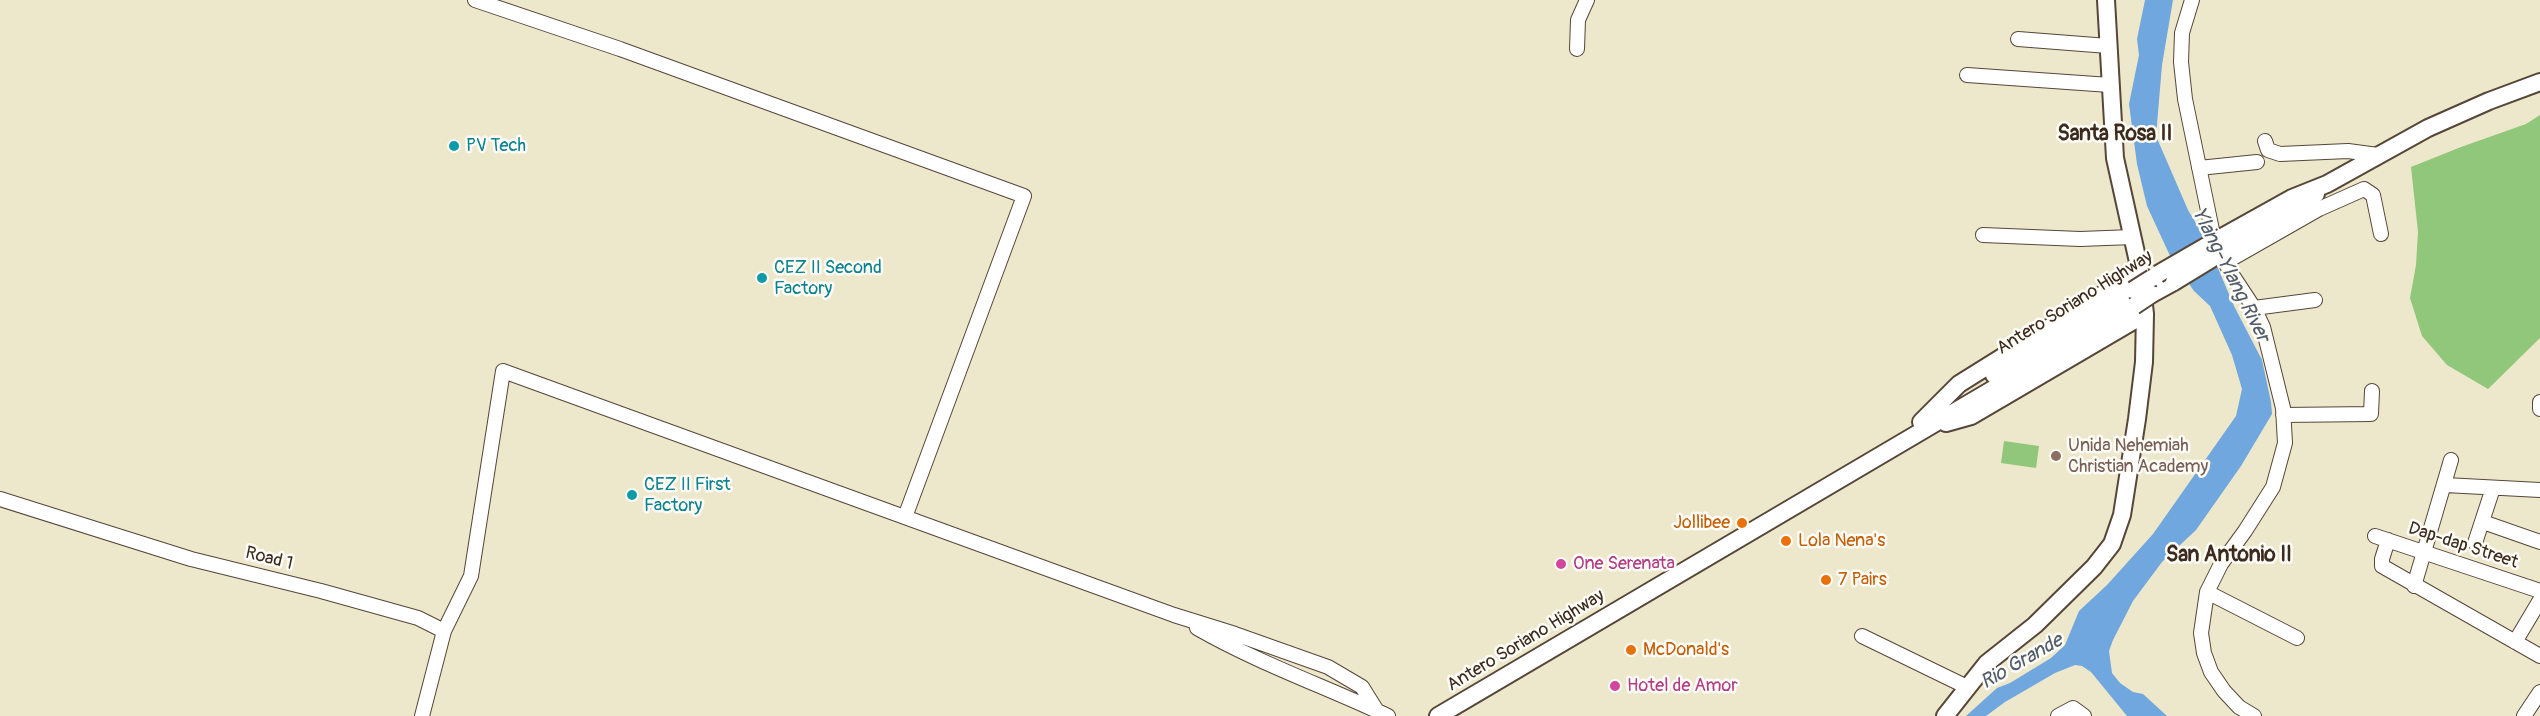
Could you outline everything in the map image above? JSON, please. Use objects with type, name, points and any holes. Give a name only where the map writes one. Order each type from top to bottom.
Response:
[{"type":"main road","points":[[2106,0],[2115,158],[2133,237],[2151,279]]},
{"type":"main road","name":"Antero Soriano Highway","points":[[2151,279],[2174,282],[2225,249],[2298,209],[2327,184],[2378,155],[2480,105],[2540,82]]},
{"type":"main road","name":"Antero Soriano Highway","points":[[1438,716],[1676,574],[1853,473],[1923,426],[2137,304],[2151,279],[2225,249]]},
{"type":"main road","points":[[1945,716],[1987,663],[2035,626],[2062,600],[2112,544],[2122,515],[2132,459],[2144,362],[2137,304],[2151,279]]},
{"type":"main road","points":[[1923,426],[1959,384],[2151,279]]},
{"type":"street","points":[[475,0],[620,49],[1024,196],[905,517]]},
{"type":"street","points":[[1577,49],[1578,20],[1587,0]]},
{"type":"street","points":[[2192,0],[2182,33],[2181,62],[2185,99],[2212,230],[2225,249],[2270,346],[2283,415],[2285,443],[2273,487],[2221,564],[2207,592],[2201,633],[2208,663],[2223,691],[2239,707],[2254,716]]},
{"type":"street","points":[[2018,39],[2108,46]]},
{"type":"street","points":[[1967,75],[2110,85]]},
{"type":"street","points":[[2265,141],[2268,150],[2280,154],[2348,151],[2378,155]]},
{"type":"street","points":[[2199,168],[2257,162]]},
{"type":"street","points":[[2225,249],[2364,189],[2373,195],[2381,234]]},
{"type":"street","points":[[1983,234],[2080,239],[2133,237]]},
{"type":"street","points":[[2254,308],[2315,300]]},
{"type":"street","points":[[422,716],[444,631],[471,576],[503,371],[1174,615],[1235,634],[1328,668],[1362,687],[1383,713]]},
{"type":"street","points":[[2283,415],[2371,414],[2372,391]]},
{"type":"street","points":[[2540,402],[2540,409]]},
{"type":"street","points":[[2451,460],[2414,586],[2540,656]]},
{"type":"street","points":[[2445,484],[2540,490]]},
{"type":"street","points":[[2475,543],[2493,488]]},
{"type":"street","name":"Road 1","points":[[0,500],[191,559],[418,618],[444,631]]},
{"type":"street","points":[[2483,522],[2540,542]]},
{"type":"street","name":"Dap-dap Street","points":[[2414,586],[2382,566],[2382,538],[2540,591]]},
{"type":"street","points":[[2207,592],[2297,638]]},
{"type":"street","points":[[2515,642],[2540,600]]},
{"type":"street","points":[[1174,615],[1231,647],[1277,669],[1323,685],[1383,713]]},
{"type":"street","points":[[1862,636],[1967,687]]},
{"type":"street","points":[[2531,713],[2540,692]]},
{"type":"street","points":[[2058,716],[2073,708],[2084,716]]},
{"type":"green space","points":[[2540,115],[2540,338],[2488,389],[2447,365],[2422,336],[2410,298],[2416,265],[2418,232],[2411,167],[2526,124]]},
{"type":"green space","points":[[2004,441],[2039,446],[2036,468],[2001,463]]},
{"type":"water","points":[[2145,0],[2173,0],[2162,65],[2156,136],[2188,210],[2206,240],[2234,306],[2262,360],[2272,414],[2241,466],[2196,530],[2162,562],[2133,601],[2109,651],[2112,673],[2120,683],[2133,692],[2143,694],[2167,716],[2127,716],[2091,672],[2082,666],[2075,665],[2055,673],[2005,702],[1986,716],[1966,716],[1997,688],[2010,683],[2051,658],[2065,645],[2079,611],[2107,585],[2153,534],[2236,416],[2242,389],[2232,355],[2210,306],[2194,291],[2171,258],[2147,206],[2137,164],[2129,104],[2139,55],[2137,39]]},
{"type":"place","name":"PV Tech","points":[[454,146]]},
{"type":"place","name":"CEZ II Second Factory","points":[[762,278]]},
{"type":"place","name":"Unida Nehemiah Christian Academy","points":[[2056,456]]},
{"type":"place","name":"CEZ II First Factory","points":[[632,495]]},
{"type":"place","name":"Jollibee","points":[[1742,523]]},
{"type":"place","name":"Lola Nena's","points":[[1786,541]]},
{"type":"place","name":"One Serenata","points":[[1561,564]]},
{"type":"place","name":"7 Pairs","points":[[1826,580]]},
{"type":"place","name":"McDonald's","points":[[1631,650]]},
{"type":"place","name":"Hotel de Amor","points":[[1615,686]]},
{"type":"district","name":"Santa Rosa II","points":[[2115,135]]},
{"type":"district","name":"San Antonio II","points":[[2229,556]]},
{"type":"water label","name":"Ylang-Ylang River","points":[[2230,275]]},
{"type":"water label","name":"Rio Grande","points":[[2022,662]]}]
